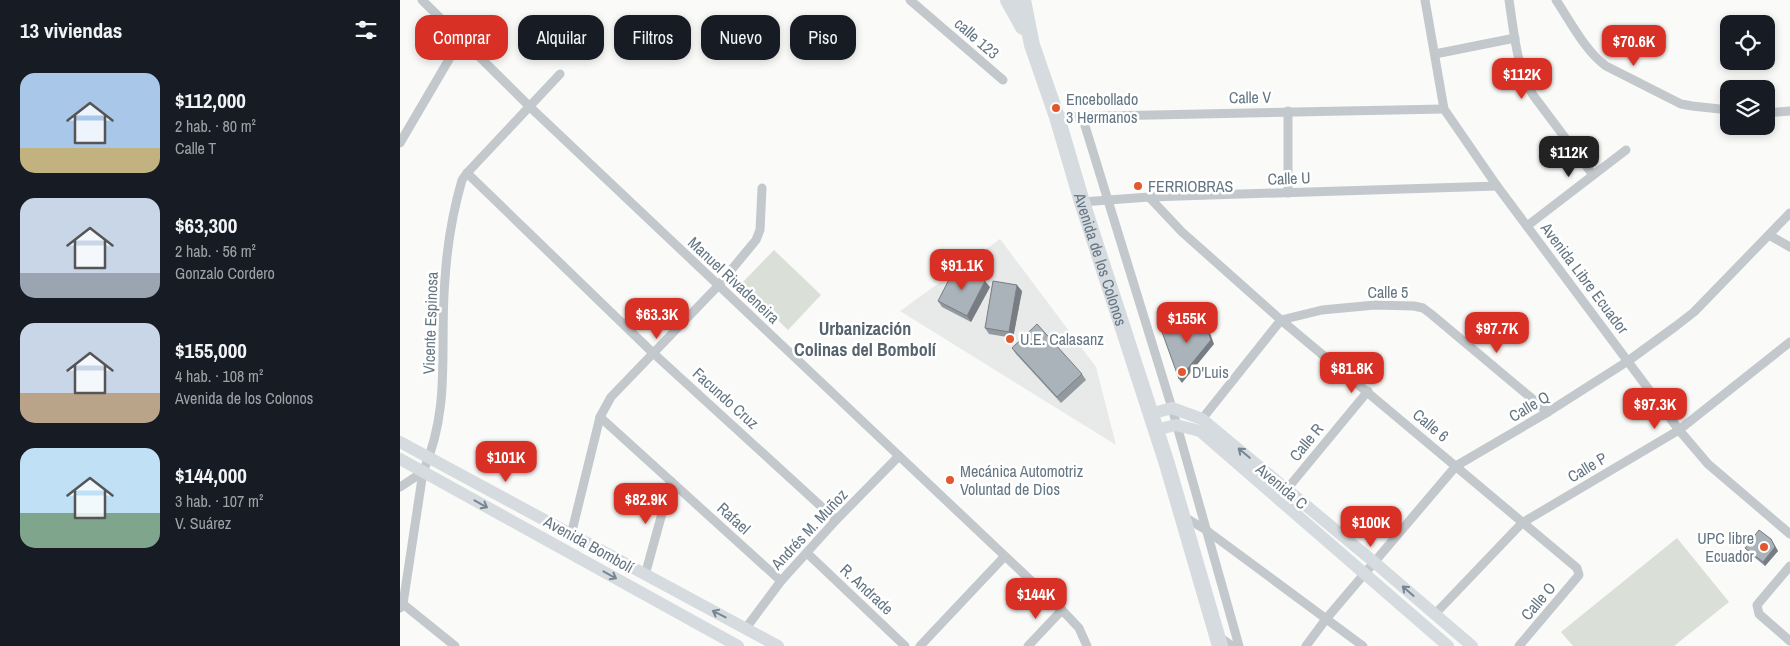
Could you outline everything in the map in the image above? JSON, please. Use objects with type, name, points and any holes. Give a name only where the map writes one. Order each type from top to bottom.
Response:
[{"type":"highway","name":"Avenida de los Colonos","points":[[1008,0],[1032,45]]},
{"type":"highway","name":"Avenida de los Colonos","points":[[1023,0],[1032,45],[1057,117],[1082,202],[1182,515],[1219,641]]},
{"type":"street","name":"Manuel Rivadeneira","points":[[422,0],[437,15]]},
{"type":"street","name":"calle 123","points":[[910,0],[1002,80]]},
{"type":"street","name":"Avenida Libre Ecuador","points":[[1425,0],[1444,108],[1497,186],[1679,430],[1708,464],[1790,534]]},
{"type":"street","points":[[1509,0],[1514,38],[1526,83],[1592,175]]},
{"type":"street","points":[[1556,0],[1575,29],[1597,58],[1606,66],[1681,104],[1720,109]]},
{"type":"street","points":[[1435,54],[1514,38]]},
{"type":"street","points":[[400,143],[449,60]]},
{"type":"street","name":"Manuel Rivadeneira","points":[[482,60],[718,286],[1062,610],[1079,628],[1087,646]]},
{"type":"street","name":"Vicente Espinosa","points":[[401,606],[423,472],[430,457],[441,412],[445,279],[460,187],[467,173],[560,74]]},
{"type":"street","name":"Calle V","points":[[1057,117],[1444,108]]},
{"type":"street","points":[[1288,111],[1288,193]]},
{"type":"street","points":[[1775,112],[1790,111]]},
{"type":"street","points":[[1082,116],[1172,408],[1239,646]]},
{"type":"street","points":[[1527,226],[1626,150]]},
{"type":"street","name":"Facundo Cruz","points":[[467,173],[652,352],[836,520]]},
{"type":"street","name":"Calle U","points":[[1082,202],[1150,197],[1497,186]]},
{"type":"street","points":[[571,535],[600,417],[611,397],[652,352],[718,286],[759,236],[762,188]]},
{"type":"street","name":"Calle 6","points":[[1150,197],[1182,232],[1282,320],[1577,568],[1579,575]]},
{"type":"street","name":"Calle Q","points":[[1306,646],[1326,619],[1456,466],[1548,412],[1628,361],[1694,312],[1790,213]]},
{"type":"street","points":[[1769,235],[1790,247]]},
{"type":"street","name":"Calle 5","points":[[1282,320],[1333,308],[1414,306],[1422,308],[1548,412]]},
{"type":"street","points":[[1202,419],[1282,320]]},
{"type":"street","name":"Calle P","points":[[1435,614],[1522,523],[1679,430],[1790,342]]},
{"type":"street","name":"Calle R","points":[[1287,489],[1368,391]]},
{"type":"street","points":[[1150,414],[1172,408]]},
{"type":"street","name":"Avenida C","points":[[1172,408],[1202,419],[1472,646]]},
{"type":"street","name":"Rafael","points":[[600,417],[781,581]]},
{"type":"street","name":"Avenida C","points":[[1155,430],[1176,425],[1200,431],[1448,646]]},
{"type":"street","name":"Avenida Bombolí","points":[[400,442],[778,646]]},
{"type":"street","name":"Andrés M. Muñoz","points":[[746,628],[781,581],[836,520],[899,456]]},
{"type":"street","name":"Avenida Bombolí","points":[[400,459],[735,645]]},
{"type":"street","points":[[400,487],[423,472]]},
{"type":"street","points":[[645,575],[671,481]]},
{"type":"street","points":[[1182,515],[1206,530],[1363,646]]},
{"type":"street","name":"R. Andrade","points":[[807,553],[906,646]]},
{"type":"street","points":[[920,646],[1004,557]]},
{"type":"street","points":[[1790,566],[1757,606],[1759,614],[1790,641]]},
{"type":"street","name":"Calle O","points":[[1519,646],[1579,575]]},
{"type":"street","points":[[401,606],[455,646]]},
{"type":"street","points":[[1028,646],[1062,610]]},
{"type":"street","points":[[1219,641],[1232,646]]},
{"type":"shaded area","name":"U.E. Calasanz","points":[[1000,239],[1096,367],[1116,445],[900,311]]},
{"type":"shaded area","points":[[774,250],[821,295],[788,330],[741,284]]},
{"type":"shaded area","points":[[1677,538],[1729,602],[1674,646],[1573,646],[1561,632]]},
{"type":"building","points":[[956,266],[985,281],[967,316],[938,301]]},
{"type":"building","points":[[993,281],[1017,285],[1009,332],[985,328]]},
{"type":"building","points":[[1203,318],[1211,340],[1179,379],[1162,332]]},
{"type":"building","points":[[1037,324],[1082,374],[1057,397],[1012,348]]},
{"type":"building","name":"UPC libre Ecuador","points":[[1759,530],[1771,539],[1775,547],[1763,562],[1745,548]]},
{"type":"place","name":"Encebollado 3 Hermanos","points":[[1056,108]]},
{"type":"place","name":"FERRIOBRAS","points":[[1138,186]]},
{"type":"place","name":"U.E. Calasanz","points":[[1010,339]]},
{"type":"place","name":"D'Luis","points":[[1182,372]]},
{"type":"place","name":"Mecánica Automotriz Voluntad de Dios","points":[[950,480]]},
{"type":"place","name":"UPC libre Ecuador","points":[[1764,547]]},
{"type":"district","name":"Urbanización Colinas del Bombolí","points":[[865,338]]}]
